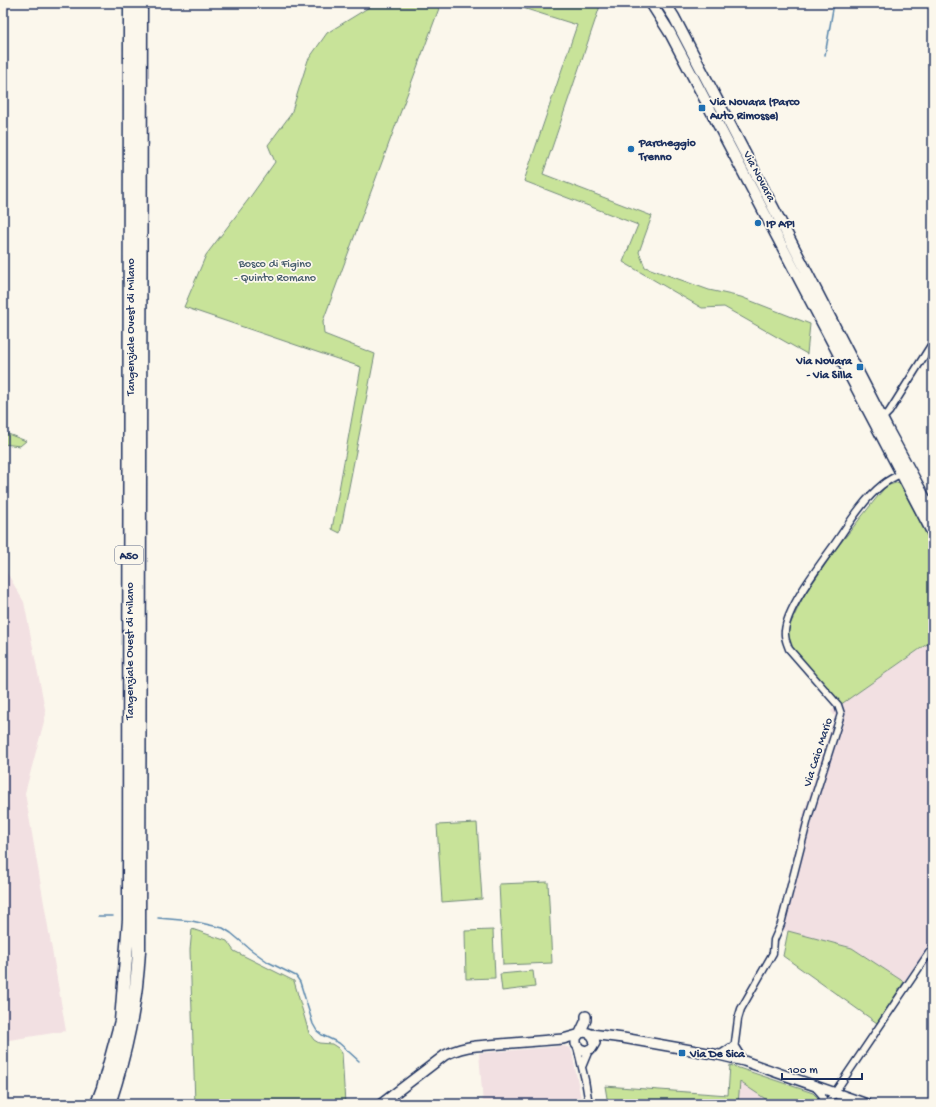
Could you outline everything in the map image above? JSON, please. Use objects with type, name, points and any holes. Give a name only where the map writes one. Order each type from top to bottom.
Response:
[{"type":"highway","name":"Tangenziale Ovest di Milano","points":[[97,1104],[103,1088],[121,1021],[129,920],[130,3]]},
{"type":"highway","name":"Tangenziale Ovest di Milano","points":[[109,1104],[124,1056],[130,1030],[134,1008],[139,951],[141,3]]},
{"type":"main road","name":"Via Novara","points":[[651,3],[670,33],[879,422],[889,432],[933,534]]},
{"type":"main road","name":"Via Novara","points":[[665,3],[795,248],[879,422]]},
{"type":"main road","name":"Via Novara","points":[[905,471],[933,513]]},
{"type":"street","points":[[879,422],[889,412],[933,342]]},
{"type":"street","name":"Via Caio Mario","points":[[732,1057],[738,1019],[773,953],[775,938],[781,924],[809,815],[841,714],[838,705],[789,649],[785,638],[788,618],[813,574],[862,505],[882,485],[905,471]]},
{"type":"street","points":[[827,1104],[933,947]]},
{"type":"street","points":[[586,1018],[582,1067],[589,1104]]},
{"type":"street","points":[[381,1104],[445,1056],[462,1048],[563,1038],[584,1040],[613,1036],[732,1057],[867,1104]]},
{"type":"street","points":[[582,1067],[584,1040]]},
{"type":"street","points":[[720,1055],[734,1044],[744,1061]]},
{"type":"street","points":[[812,1085],[822,1095],[824,1104]]},
{"type":"shaded area","points":[[3,566],[24,602],[46,714],[25,793],[66,1031],[3,1041]]},
{"type":"shaded area","points":[[928,644],[933,651],[933,956],[927,966],[916,964],[904,982],[852,948],[776,928],[804,812],[835,716],[831,711]]},
{"type":"shaded area","points":[[564,1046],[570,1048],[572,1052],[582,1104],[483,1104],[479,1053]]},
{"type":"shaded area","points":[[739,1081],[773,1104],[738,1104]]},
{"type":"green space","name":"Bosco di Figino - Quinto Romano","points":[[376,3],[441,3],[323,321],[324,334],[375,354],[340,533],[332,529],[361,367],[184,307],[206,255],[275,162],[268,145],[291,114],[308,60],[327,33]]},
{"type":"green space","points":[[507,3],[600,3],[543,174],[652,216],[639,252],[645,267],[709,290],[741,297],[810,324],[807,354],[724,307],[702,308],[623,262],[638,225],[524,181],[577,25]]},
{"type":"green space","points":[[3,432],[26,441],[20,446],[3,444]]},
{"type":"green space","points":[[899,482],[933,547],[933,651],[927,644],[840,705],[790,645],[787,635],[803,597],[835,550],[886,486]]},
{"type":"green space","points":[[477,823],[482,899],[442,902],[437,825]]},
{"type":"green space","points":[[548,882],[552,963],[503,965],[499,884]]},
{"type":"green space","points":[[192,929],[227,941],[234,951],[294,981],[309,1033],[314,1040],[319,1043],[332,1044],[342,1053],[345,1104],[195,1104],[190,950]]},
{"type":"green space","points":[[493,930],[495,978],[466,979],[465,931]]},
{"type":"green space","points":[[788,931],[852,948],[904,982],[877,1023],[783,956]]},
{"type":"green space","points":[[533,971],[535,987],[502,991],[500,974]]},
{"type":"green space","points":[[730,1065],[813,1093],[818,1098],[819,1104],[773,1104],[740,1082],[738,1104],[608,1104],[605,1086],[728,1095]]},
{"type":"waterway","points":[[825,55],[834,3]]},
{"type":"waterway","points":[[98,916],[113,916]]},
{"type":"waterway","points":[[158,918],[192,921],[223,928],[268,962],[296,976],[300,982],[313,1024],[317,1031],[339,1043],[359,1061]]},
{"type":"place","name":"Via Novara (Parco Auto Rimosse)","points":[[702,108]]},
{"type":"place","name":"Parcheggio Trenno","points":[[631,149]]},
{"type":"place","name":"IP API","points":[[758,223]]},
{"type":"place","name":"Via Novara - Via Silla","points":[[860,367]]},
{"type":"place","name":"Via De Sica","points":[[682,1053]]}]
